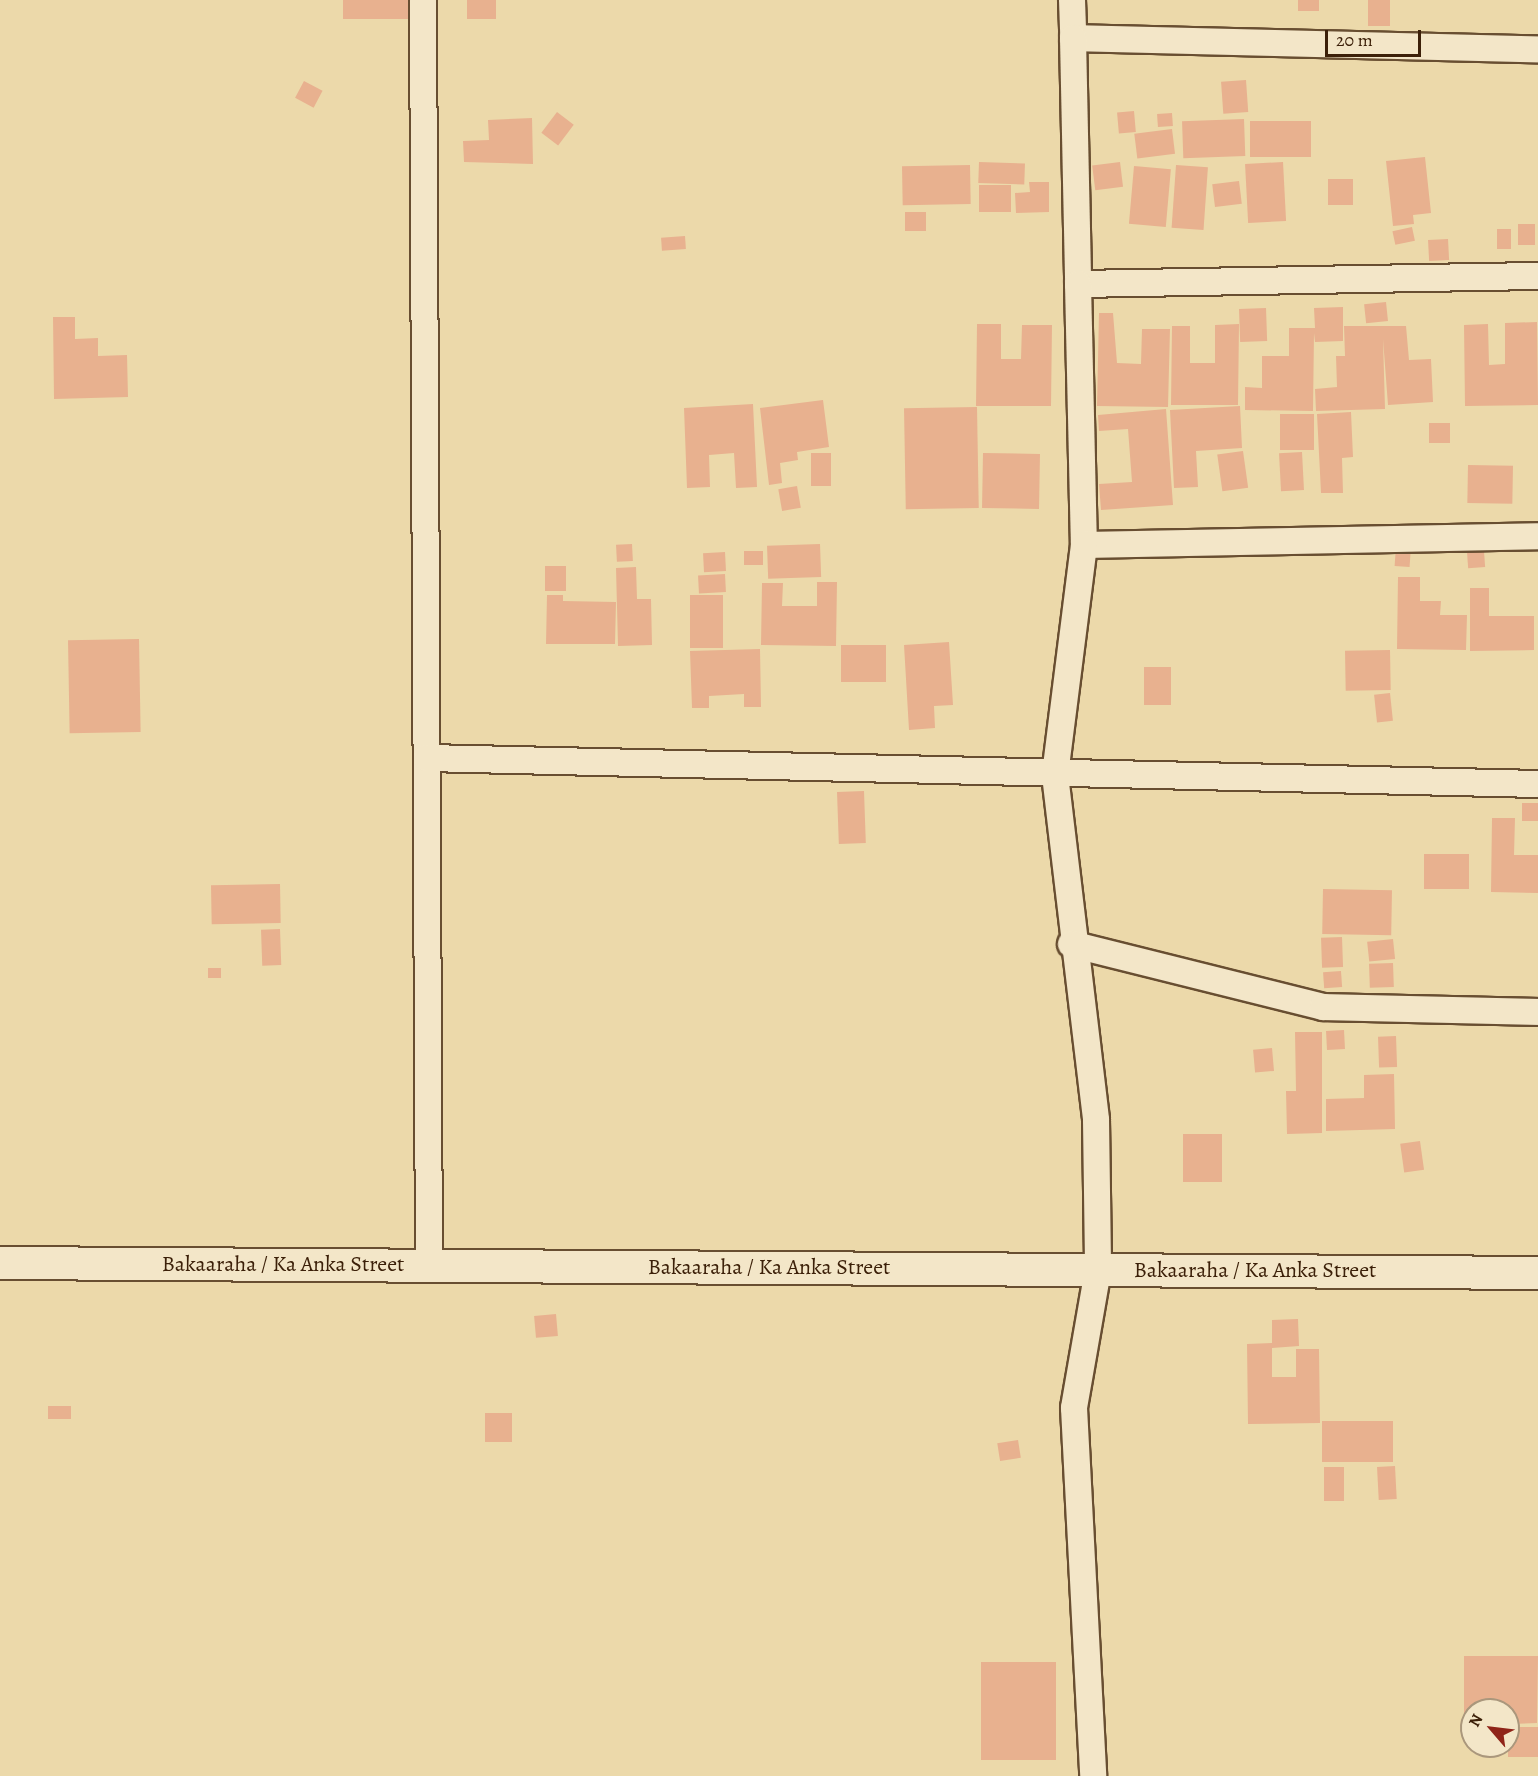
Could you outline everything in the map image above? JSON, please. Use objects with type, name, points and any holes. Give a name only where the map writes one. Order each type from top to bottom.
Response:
[{"type":"street","points":[[423,0],[429,1266]]},
{"type":"street","points":[[1071,0],[1084,545],[1055,775],[1071,944],[1095,1120],[1098,1270],[1074,1408],[1093,1776]]},
{"type":"street","points":[[1073,38],[1538,49]]},
{"type":"street","points":[[1078,284],[1538,276]]},
{"type":"street","points":[[1084,545],[1538,536]]},
{"type":"street","points":[[427,758],[1055,775],[1538,784]]},
{"type":"street","points":[[1071,944],[1323,1007],[1538,1012]]},
{"type":"street","name":"Bakaaraha / Ka Anka Street","points":[[0,1263],[1538,1273]]},
{"type":"building","points":[[343,0],[414,0],[414,19],[343,19]]},
{"type":"building","points":[[467,0],[496,0],[496,19],[467,19]]},
{"type":"building","points":[[1298,0],[1319,0],[1319,11],[1298,11]]},
{"type":"building","points":[[1368,0],[1390,0],[1390,26],[1368,26]]},
{"type":"building","points":[[1246,80],[1248,112],[1223,114],[1221,82]]},
{"type":"building","points":[[304,81],[323,91],[314,108],[295,98]]},
{"type":"building","points":[[1134,111],[1136,132],[1119,133],[1117,112]]},
{"type":"building","points":[[557,112],[574,125],[558,145],[541,133]]},
{"type":"building","points":[[1172,113],[1173,126],[1158,127],[1157,114]]},
{"type":"building","points":[[532,118],[533,164],[464,162],[463,141],[489,140],[488,120]]},
{"type":"building","points":[[1244,119],[1245,156],[1183,158],[1182,121]]},
{"type":"building","points":[[1250,121],[1311,121],[1311,157],[1250,157]]},
{"type":"building","points":[[1172,129],[1175,154],[1137,158],[1134,134]]},
{"type":"building","points":[[1425,157],[1431,213],[1413,215],[1414,224],[1393,226],[1386,161]]},
{"type":"building","points":[[979,162],[1025,164],[1024,185],[978,183]]},
{"type":"building","points":[[1120,162],[1123,187],[1095,190],[1092,165]]},
{"type":"building","points":[[1283,162],[1286,221],[1248,223],[1245,164]]},
{"type":"building","points":[[970,165],[971,204],[903,205],[902,166]]},
{"type":"building","points":[[1176,165],[1208,167],[1204,230],[1172,228]]},
{"type":"building","points":[[1134,166],[1171,169],[1166,227],[1129,224]]},
{"type":"building","points":[[1328,179],[1353,179],[1353,205],[1328,205]]},
{"type":"building","points":[[1239,181],[1242,204],[1215,207],[1212,184]]},
{"type":"building","points":[[1029,182],[1049,182],[1049,212],[1016,213],[1015,193],[1030,192]]},
{"type":"building","points":[[979,185],[1011,185],[1011,212],[979,212]]},
{"type":"building","points":[[905,212],[926,212],[926,231],[905,231]]},
{"type":"building","points":[[1518,224],[1535,224],[1535,245],[1518,245]]},
{"type":"building","points":[[1412,227],[1415,241],[1395,245],[1392,231]]},
{"type":"building","points":[[1497,229],[1511,229],[1511,249],[1497,249]]},
{"type":"building","points":[[685,236],[686,249],[662,251],[661,238]]},
{"type":"building","points":[[1448,239],[1449,260],[1429,261],[1428,240]]},
{"type":"building","points":[[1386,302],[1388,321],[1366,323],[1364,304]]},
{"type":"building","points":[[1343,307],[1343,341],[1315,342],[1314,333],[1313,411],[1245,410],[1245,387],[1262,388],[1262,356],[1289,356],[1289,328],[1315,328],[1314,308]]},
{"type":"building","points":[[1266,308],[1267,341],[1240,342],[1239,309]]},
{"type":"building","points":[[1099,313],[1113,313],[1117,363],[1141,364],[1142,329],[1170,329],[1168,407],[1097,406]]},
{"type":"building","points":[[53,317],[75,317],[75,339],[98,338],[98,356],[127,355],[128,397],[54,399]]},
{"type":"building","points":[[1537,322],[1538,405],[1465,406],[1464,325],[1488,324],[1489,365],[1505,364],[1505,323]]},
{"type":"building","points":[[977,324],[1001,324],[1001,359],[1021,359],[1022,325],[1052,325],[1051,406],[976,406]]},
{"type":"building","points":[[1239,324],[1238,405],[1171,405],[1172,326],[1190,326],[1190,363],[1215,363],[1215,325]]},
{"type":"building","points":[[1344,326],[1406,326],[1409,360],[1431,359],[1433,402],[1388,405],[1383,339],[1385,409],[1316,411],[1315,389],[1337,387],[1336,356],[1345,356]]},
{"type":"building","points":[[823,400],[829,447],[797,452],[798,460],[780,463],[782,483],[769,485],[760,408]]},
{"type":"building","points":[[753,404],[757,487],[736,488],[734,453],[709,455],[710,487],[687,488],[684,408]]},
{"type":"building","points":[[1240,406],[1242,448],[1196,451],[1198,487],[1174,488],[1170,410]]},
{"type":"building","points":[[977,407],[979,508],[906,509],[904,408]]},
{"type":"building","points":[[1166,409],[1173,505],[1101,510],[1099,484],[1132,482],[1128,429],[1099,431],[1098,415]]},
{"type":"building","points":[[1351,412],[1353,457],[1342,458],[1343,493],[1321,493],[1317,414]]},
{"type":"building","points":[[1280,414],[1314,414],[1314,450],[1280,450]]},
{"type":"building","points":[[1429,423],[1450,423],[1450,443],[1429,443]]},
{"type":"building","points":[[1243,451],[1248,488],[1222,491],[1217,455]]},
{"type":"building","points":[[1302,452],[1304,490],[1281,491],[1279,453]]},
{"type":"building","points":[[811,453],[831,453],[831,486],[811,486]]},
{"type":"building","points":[[983,453],[1040,454],[1039,509],[982,508]]},
{"type":"building","points":[[1468,465],[1513,466],[1512,504],[1467,503]]},
{"type":"building","points":[[797,486],[801,508],[782,511],[778,489]]},
{"type":"building","points":[[632,544],[633,561],[617,562],[616,545]]},
{"type":"building","points":[[820,544],[821,577],[768,579],[767,546]]},
{"type":"building","points":[[1396,546],[1411,547],[1410,567],[1395,566]]},
{"type":"building","points":[[744,551],[763,551],[763,565],[744,565]]},
{"type":"building","points":[[1484,551],[1485,567],[1468,568],[1467,552]]},
{"type":"building","points":[[725,552],[726,571],[704,572],[703,553]]},
{"type":"building","points":[[545,566],[566,566],[566,591],[545,591]]},
{"type":"building","points":[[636,567],[637,599],[651,599],[652,645],[618,646],[616,568]]},
{"type":"building","points":[[725,574],[726,592],[699,593],[698,575]]},
{"type":"building","points":[[1398,577],[1420,577],[1420,601],[1441,601],[1440,615],[1467,615],[1466,650],[1397,649]]},
{"type":"building","points":[[817,582],[837,582],[836,646],[761,645],[762,583],[783,583],[782,606],[817,606]]},
{"type":"building","points":[[1470,588],[1489,588],[1489,616],[1534,616],[1534,650],[1470,651]]},
{"type":"building","points":[[547,595],[563,595],[563,601],[616,602],[615,644],[546,644]]},
{"type":"building","points":[[690,595],[723,595],[723,648],[690,648]]},
{"type":"building","points":[[139,639],[141,732],[70,733],[68,640]]},
{"type":"building","points":[[949,642],[953,705],[934,706],[935,728],[909,730],[904,645]]},
{"type":"building","points":[[841,645],[886,645],[886,682],[841,682]]},
{"type":"building","points":[[760,649],[761,707],[744,707],[744,694],[709,696],[709,708],[692,708],[690,651]]},
{"type":"building","points":[[1390,650],[1391,690],[1346,691],[1345,651]]},
{"type":"building","points":[[1144,667],[1171,667],[1171,705],[1144,705]]},
{"type":"building","points":[[1390,693],[1393,721],[1377,723],[1374,695]]},
{"type":"building","points":[[864,791],[866,843],[839,844],[837,792]]},
{"type":"building","points":[[1522,803],[1538,803],[1538,821],[1522,821]]},
{"type":"building","points":[[1492,818],[1515,818],[1514,855],[1538,855],[1538,893],[1491,892]]},
{"type":"building","points":[[1424,854],[1469,854],[1469,889],[1424,889]]},
{"type":"building","points":[[280,884],[281,923],[212,924],[211,885]]},
{"type":"building","points":[[1323,889],[1392,890],[1391,935],[1322,934]]},
{"type":"building","points":[[280,929],[281,965],[262,966],[261,930]]},
{"type":"building","points":[[1342,937],[1343,967],[1322,968],[1321,938]]},
{"type":"building","points":[[1393,939],[1395,959],[1369,962],[1367,942]]},
{"type":"building","points":[[1393,963],[1394,987],[1370,988],[1369,964]]},
{"type":"building","points":[[208,968],[221,968],[221,978],[208,978]]},
{"type":"building","points":[[1341,971],[1342,987],[1324,988],[1323,972]]},
{"type":"building","points":[[1344,1030],[1345,1049],[1327,1050],[1326,1031]]},
{"type":"building","points":[[1295,1032],[1322,1032],[1322,1133],[1287,1134],[1286,1091],[1296,1091]]},
{"type":"building","points":[[1396,1036],[1397,1067],[1379,1068],[1378,1037]]},
{"type":"building","points":[[1272,1048],[1274,1071],[1255,1073],[1253,1050]]},
{"type":"building","points":[[1394,1074],[1395,1129],[1326,1131],[1326,1099],[1364,1098],[1364,1075]]},
{"type":"building","points":[[1183,1134],[1222,1134],[1222,1182],[1183,1182]]},
{"type":"building","points":[[1420,1141],[1424,1170],[1404,1173],[1400,1144]]},
{"type":"building","points":[[556,1314],[558,1336],[536,1338],[534,1316]]},
{"type":"building","points":[[1298,1319],[1299,1346],[1272,1348],[1272,1377],[1296,1377],[1296,1349],[1319,1349],[1320,1423],[1248,1424],[1247,1344],[1272,1343],[1272,1320]]},
{"type":"building","points":[[48,1406],[71,1406],[71,1419],[48,1419]]},
{"type":"building","points":[[485,1413],[512,1413],[512,1442],[485,1442]]},
{"type":"building","points":[[1322,1421],[1393,1421],[1393,1462],[1322,1462]]},
{"type":"building","points":[[1018,1440],[1021,1458],[1000,1461],[997,1443]]},
{"type":"building","points":[[1395,1466],[1397,1499],[1379,1500],[1377,1467]]},
{"type":"building","points":[[1324,1467],[1344,1467],[1344,1501],[1324,1501]]},
{"type":"building","points":[[1464,1656],[1538,1656],[1537,1723],[1520,1724],[1520,1698],[1464,1698]]},
{"type":"building","points":[[981,1662],[1056,1662],[1056,1760],[981,1760]]},
{"type":"building","points":[[1520,1727],[1538,1727],[1538,1757],[1520,1757]]}]
